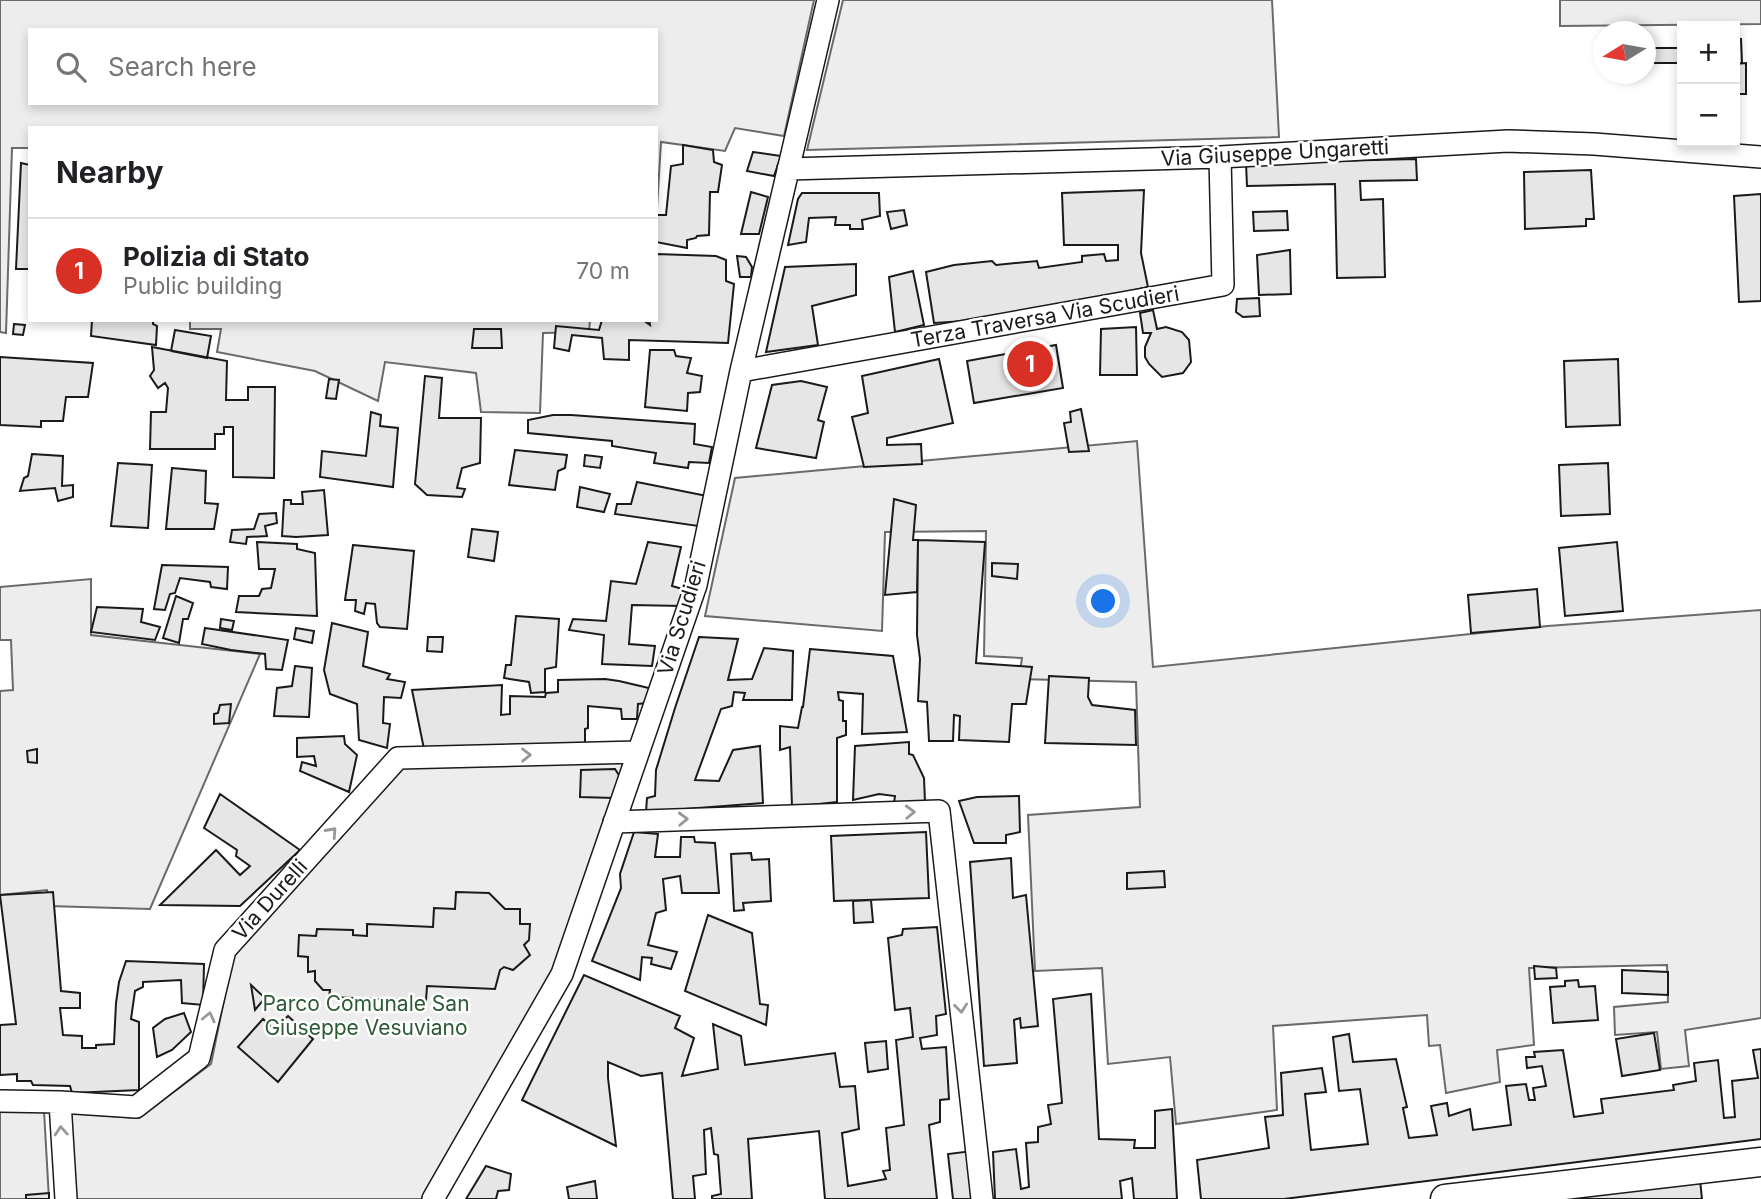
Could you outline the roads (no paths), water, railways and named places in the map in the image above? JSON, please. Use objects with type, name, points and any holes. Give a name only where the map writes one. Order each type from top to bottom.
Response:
[{"type":"main road","points":[[1446,1199],[1761,1162]]},
{"type":"street","name":"Via Scudieri","points":[[433,1199],[562,974],[696,585],[741,372],[828,0]]},
{"type":"street","name":"Via Giuseppe Ungaretti","points":[[788,169],[1220,157],[1507,141],[1594,144],[1761,157]]},
{"type":"street","name":"Terza Traversa Via Scudieri","points":[[741,372],[1223,285],[1220,157]]},
{"type":"street","name":"Via Durelli","points":[[0,1101],[136,1107],[199,1058],[225,950],[398,758],[638,752]]},
{"type":"street","points":[[614,821],[939,811],[982,1199]]},
{"type":"street","points":[[60,1102],[66,1199]]},
{"type":"place","name":"Polizia di Stato","points":[[1030,364]]},
{"type":"park label","name":"Parco Comunale San Giuseppe Vesuviano","points":[[366,1016]]}]
